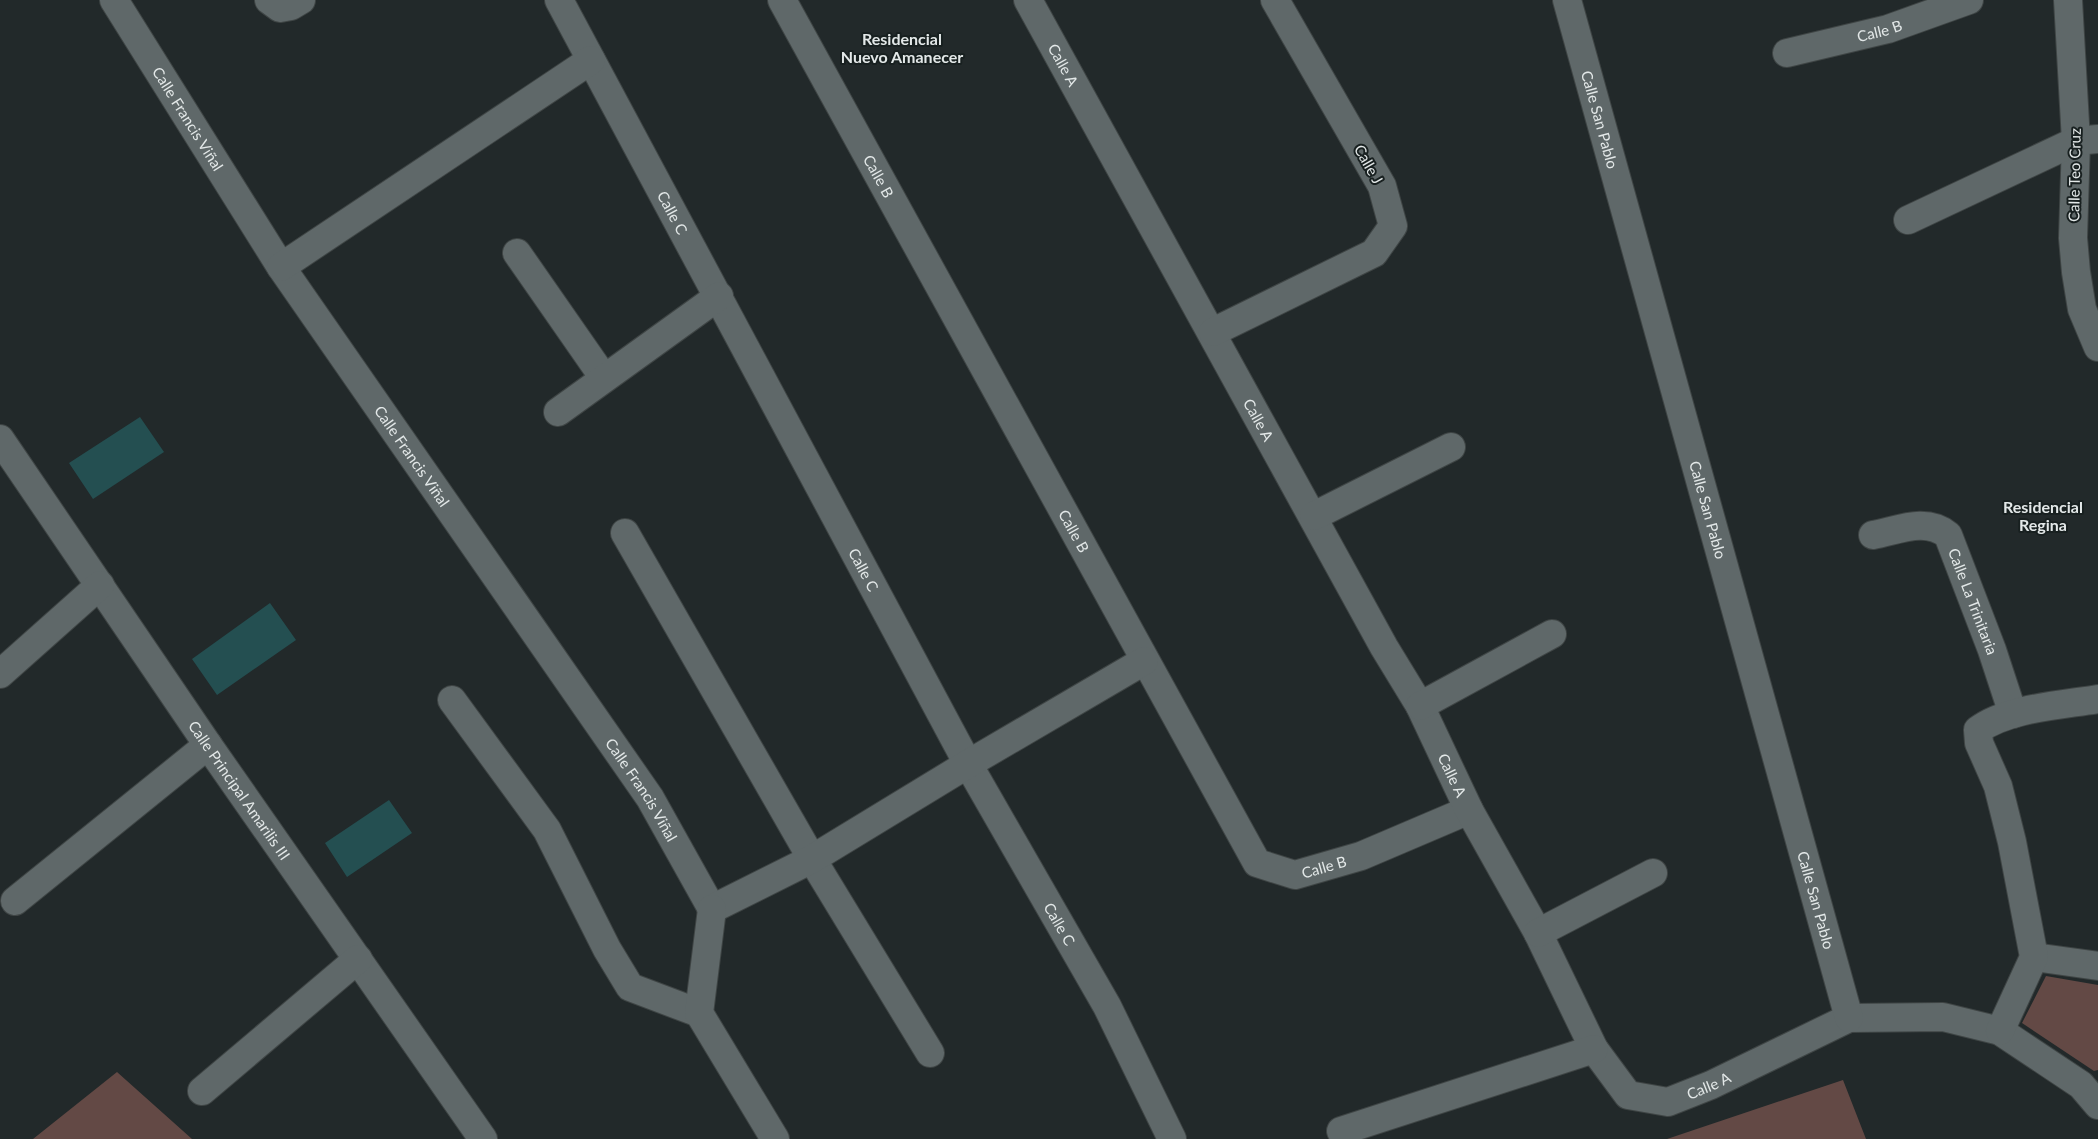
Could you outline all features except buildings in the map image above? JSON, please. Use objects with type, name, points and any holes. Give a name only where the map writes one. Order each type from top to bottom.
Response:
[{"type":"street","name":"Calle Francis Viñal","points":[[114,0],[281,267],[650,798],[712,909]]},
{"type":"street","points":[[269,0],[280,8],[291,6],[301,0]]},
{"type":"street","name":"Calle C","points":[[559,0],[968,764],[1107,1006],[1172,1139]]},
{"type":"street","name":"Calle B","points":[[782,0],[1089,557],[1144,661],[1257,863],[1296,875],[1361,856],[1469,810]]},
{"type":"street","name":"Calle A","points":[[1028,0],[1314,516],[1384,647],[1420,706],[1469,810],[1538,932],[1594,1049],[1628,1095],[1668,1102],[1711,1085],[1849,1018],[1943,1017],[2000,1031],[2081,1085],[2098,1105]]},
{"type":"street","name":"Calle J","points":[[1212,332],[1374,253],[1393,226],[1382,186],[1275,0]]},
{"type":"street","name":"Calle San Pablo","points":[[1567,0],[1849,1018]]},
{"type":"street","name":"Calle B","points":[[1788,53],[1888,29],[1969,0]]},
{"type":"street","name":"Calle Teo Cruz","points":[[2068,0],[2087,140],[2073,238],[2082,309],[2098,347]]},
{"type":"street","points":[[281,267],[592,60]]},
{"type":"street","points":[[1908,220],[2087,140]]},
{"type":"street","points":[[517,253],[604,378]]},
{"type":"street","points":[[558,412],[719,296]]},
{"type":"street","name":"Calle Principal Amarilis III","points":[[0,439],[208,745],[483,1139]]},
{"type":"street","points":[[1314,516],[1451,447]]},
{"type":"street","name":"Calle La Trinitaria","points":[[1873,535],[1923,525],[1938,527],[1948,535],[1992,650],[2013,714]]},
{"type":"street","points":[[625,533],[812,859],[930,1053]]},
{"type":"street","points":[[0,674],[100,585]]},
{"type":"street","points":[[1420,706],[1552,634]]},
{"type":"street","points":[[775,1139],[699,1013],[712,909],[812,859],[968,764],[1144,661]]},
{"type":"street","points":[[2000,1031],[2034,957],[2012,842],[1998,786],[1979,743],[1978,730],[1987,723],[2013,714],[2098,699]]},
{"type":"street","points":[[452,700],[547,830],[607,949],[630,987],[699,1013]]},
{"type":"street","points":[[15,901],[208,745]]},
{"type":"street","points":[[1538,932],[1653,873]]},
{"type":"street","points":[[2034,957],[2098,966]]},
{"type":"street","points":[[202,1091],[358,959]]},
{"type":"street","points":[[1341,1131],[1594,1049]]},
{"type":"shaded area","points":[[2046,976],[2098,985],[2098,1070],[2094,1071],[2022,1023]]},
{"type":"shaded area","points":[[117,1072],[192,1139],[33,1139]]},
{"type":"shaded area","points":[[1843,1080],[1866,1139],[1667,1139]]},
{"type":"district","name":"Residencial Nuevo Amanecer","points":[[902,47]]},
{"type":"district","name":"Residencial Regina","points":[[2043,515]]}]
